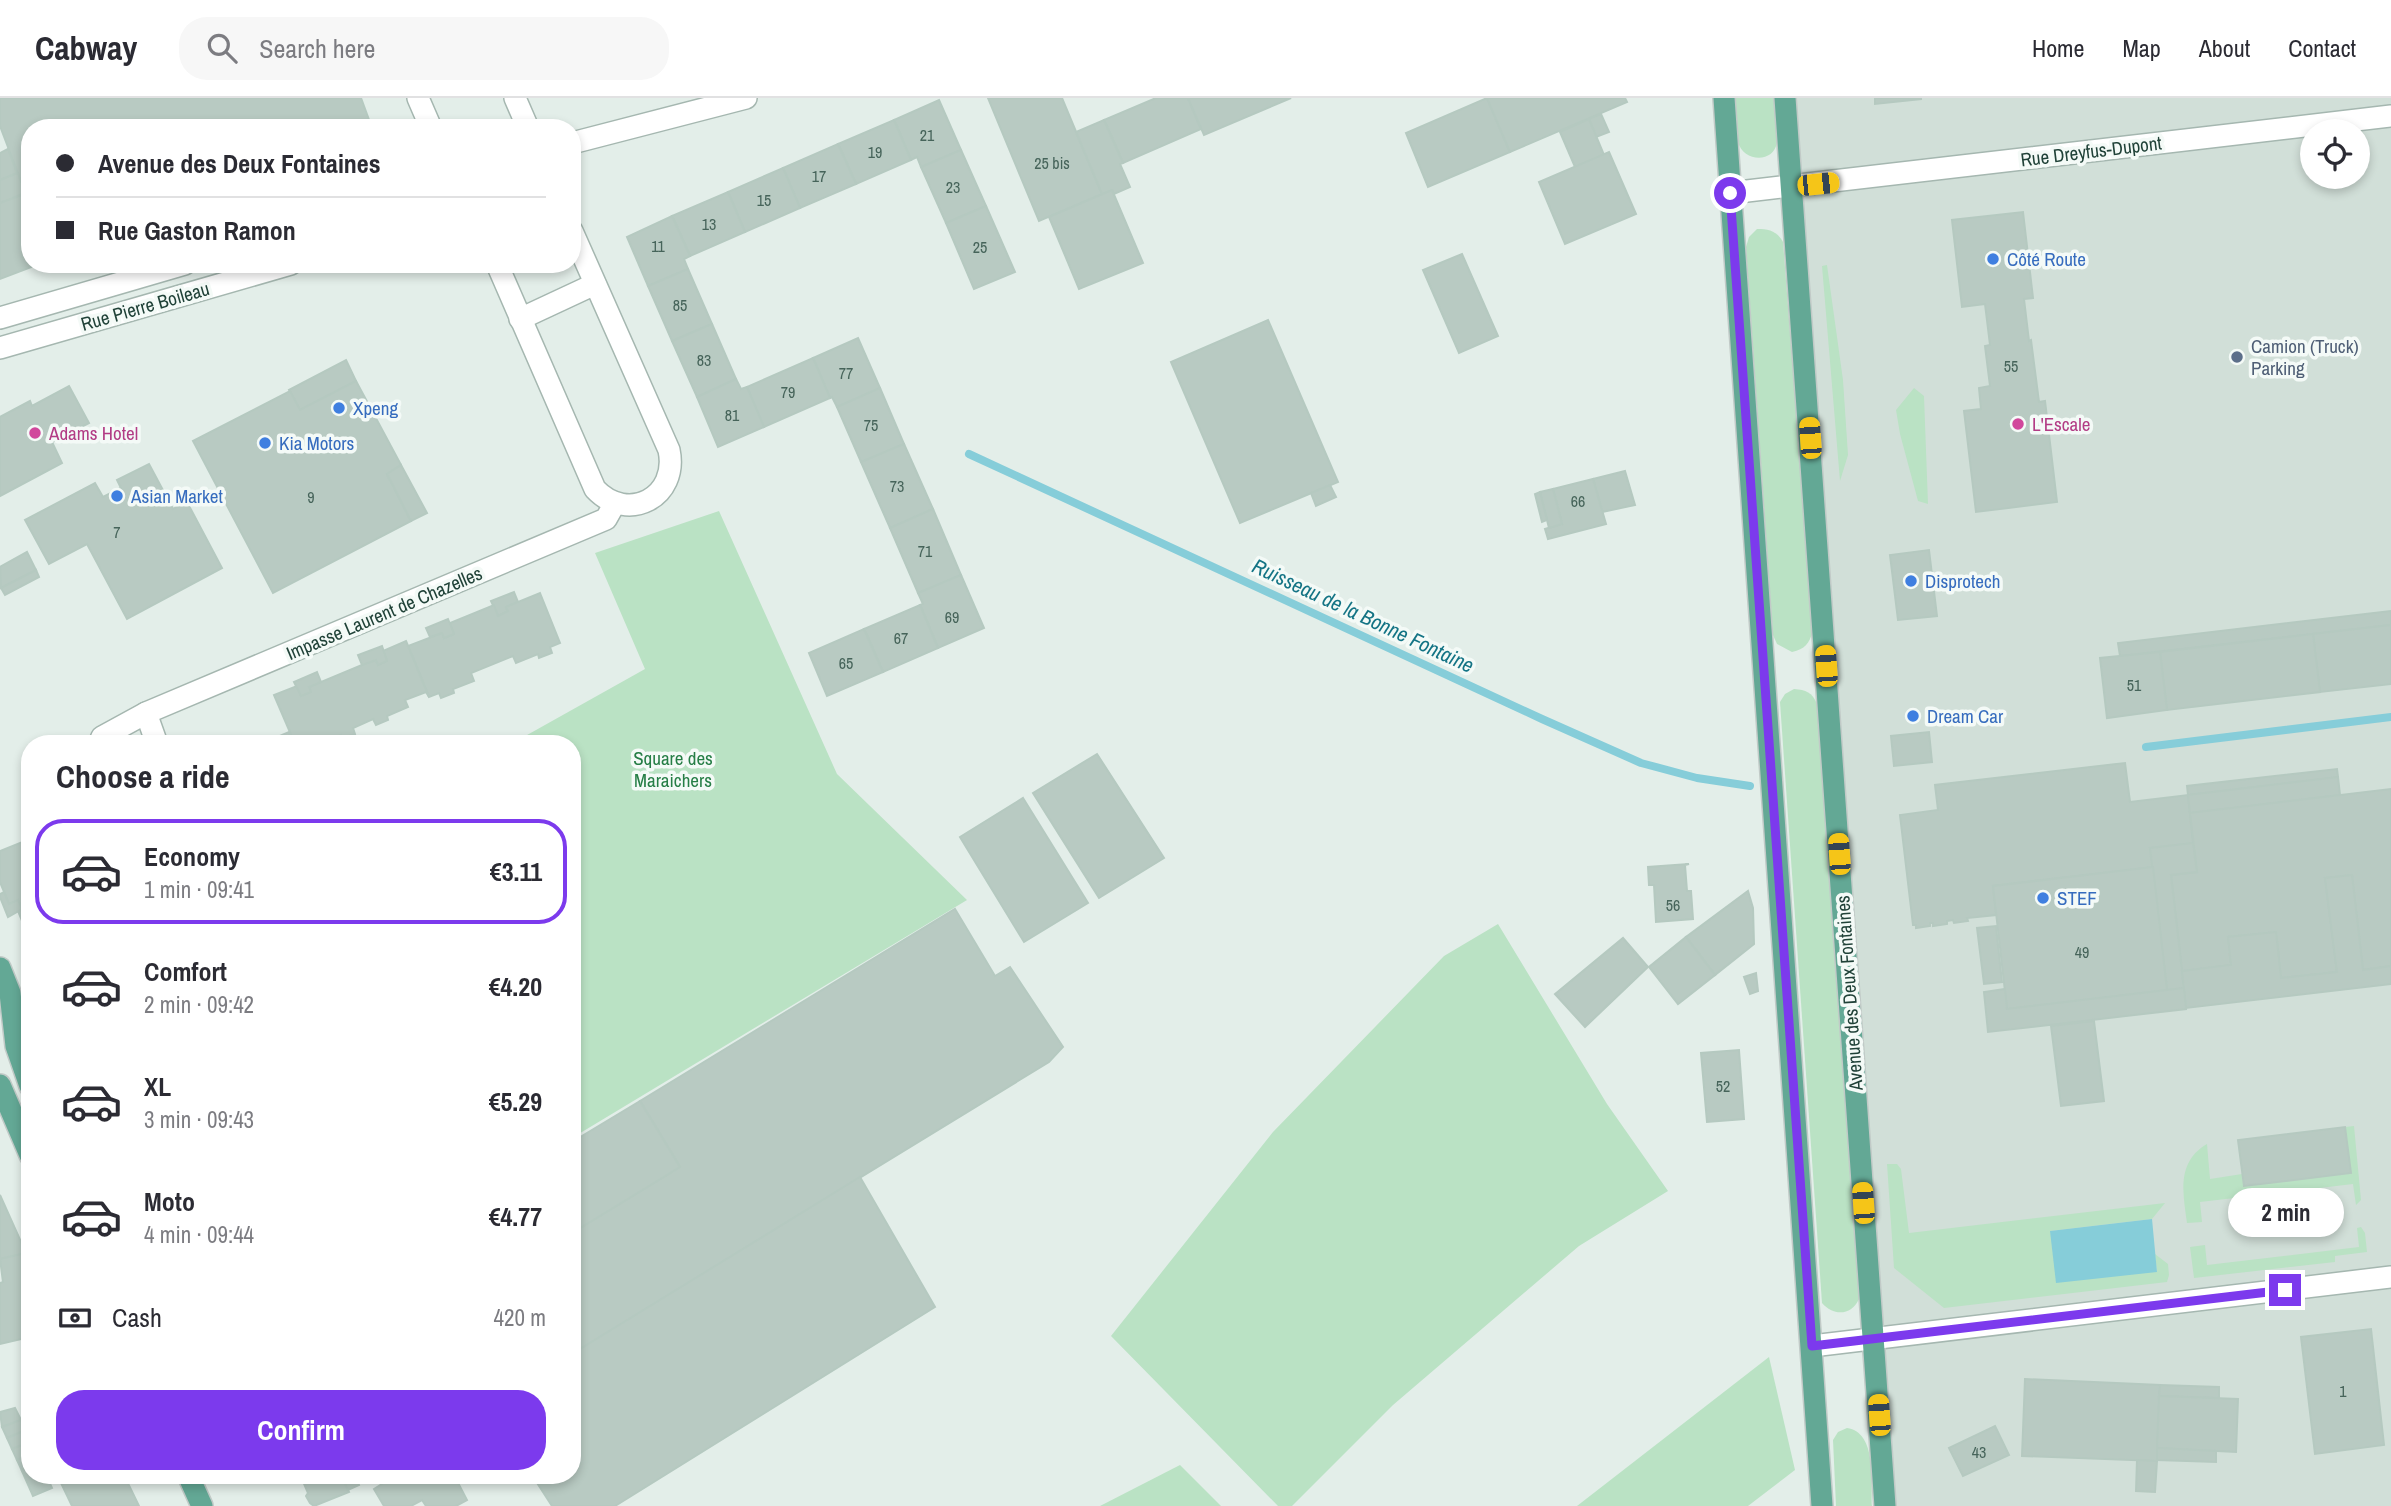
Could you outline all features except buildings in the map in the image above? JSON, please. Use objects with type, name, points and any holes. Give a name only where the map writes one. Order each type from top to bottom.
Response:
[{"type":"main road","points":[[1724,98],[1822,1506]]},
{"type":"main road","name":"Avenue des Deux Fontaines","points":[[1785,98],[1885,1506]]},
{"type":"main road","points":[[0,968],[5,995],[8,1049],[21,1071]]},
{"type":"main road","points":[[0,1085],[21,1134]]},
{"type":"main road","points":[[192,1484],[202,1506]]},
{"type":"street","points":[[418,98],[427,119]]},
{"type":"street","points":[[514,98],[524,119]]},
{"type":"street","points":[[581,141],[742,99]]},
{"type":"street","name":"Rue Dreyfus-Dupont","points":[[1791,187],[2391,116]]},
{"type":"street","points":[[1730,193],[1791,187]]},
{"type":"street","points":[[501,273],[591,482],[601,495],[615,503],[639,504],[662,490],[669,476],[671,458],[581,251]]},
{"type":"street","name":"Rue Pierre Boileau","points":[[0,318],[154,273]]},
{"type":"street","name":"Rue Pierre Boileau","points":[[0,348],[260,273]]},
{"type":"street","points":[[520,318],[596,284]]},
{"type":"street","name":"Impasse Laurent de Chazelles","points":[[106,735],[146,713],[606,519],[615,503]]},
{"type":"street","points":[[146,713],[154,735]]},
{"type":"street","points":[[1812,1346],[2391,1277]]},
{"type":"shaded area","points":[[1785,98],[2391,98],[2391,1506],[1885,1506]]},
{"type":"green space","points":[[1735,98],[1775,98],[1778,137],[1775,149],[1765,157],[1752,157],[1741,149],[1736,132]]},
{"type":"green space","points":[[1757,229],[1772,231],[1783,242],[1813,631],[1806,645],[1792,652],[1777,644],[1773,635],[1746,247],[1749,237]]},
{"type":"green space","points":[[1827,265],[1843,380],[1848,455],[1840,481],[1822,266]]},
{"type":"green space","points":[[1914,388],[1924,396],[1928,504],[1918,501],[1896,410]]},
{"type":"green space","name":"Square des Maraichers","points":[[719,511],[837,774],[967,900],[581,1133],[581,735],[527,735],[645,669],[595,553]]},
{"type":"green space","points":[[1794,689],[1808,692],[1817,704],[1859,1299],[1852,1308],[1842,1312],[1832,1311],[1822,1303],[1780,702],[1785,694]]},
{"type":"green space","points":[[1498,924],[1607,1104],[1668,1191],[1579,1246],[1393,1405],[1292,1506],[1278,1506],[1111,1336],[1273,1132],[1444,956]]},
{"type":"green space","points":[[2354,1126],[2361,1200],[2356,1205],[2353,1184],[2200,1202],[2202,1222],[2187,1223],[2183,1190],[2186,1169],[2197,1151],[2207,1144],[2210,1179],[2242,1174],[2244,1186],[2351,1172],[2345,1127]]},
{"type":"green space","points":[[1887,1164],[1897,1164],[1901,1169],[1909,1233],[2165,1203],[2152,1219],[2050,1231],[2157,1272],[2155,1254],[2168,1264],[2167,1282],[1944,1308],[1894,1268]]},
{"type":"green space","points":[[2361,1227],[2365,1233],[2367,1252],[2335,1256],[2335,1262],[2194,1278],[2190,1247],[2205,1245],[2207,1265],[2359,1247],[2357,1228]]},
{"type":"green space","points":[[1769,1357],[1795,1470],[1748,1506],[1577,1506]]},
{"type":"green space","points":[[1847,1428],[1857,1432],[1868,1448],[1872,1472],[1872,1506],[1836,1506],[1833,1440],[1838,1432]]},
{"type":"green space","points":[[1180,1465],[1221,1506],[1100,1506]]},
{"type":"water","points":[[2152,1219],[2157,1272],[2056,1283],[2050,1231]]},
{"type":"waterway","name":"Ruisseau de la Bonne Fontaine","points":[[969,454],[1641,763],[1697,778],[1750,786]]},
{"type":"waterway","name":"Ruisseau de la Bonne Fontaine","points":[[2146,747],[2391,717]]},
{"type":"place","name":"Côté Route","points":[[1993,259]]},
{"type":"place","name":"Camion (Truck) Parking","points":[[2237,357]]},
{"type":"place","name":"Xpeng","points":[[339,408]]},
{"type":"place","name":"L'Escale","points":[[2018,424]]},
{"type":"place","name":"Adams Hotel","points":[[35,433]]},
{"type":"place","name":"Kia Motors","points":[[265,443]]},
{"type":"place","name":"Asian Market","points":[[117,496]]},
{"type":"place","name":"Disprotech","points":[[1911,581]]},
{"type":"place","name":"Dream Car","points":[[1913,716]]},
{"type":"place","name":"STEF","points":[[2043,898]]},
{"type":"route","points":[[1730,193],[1812,1346],[2285,1290]]}]
